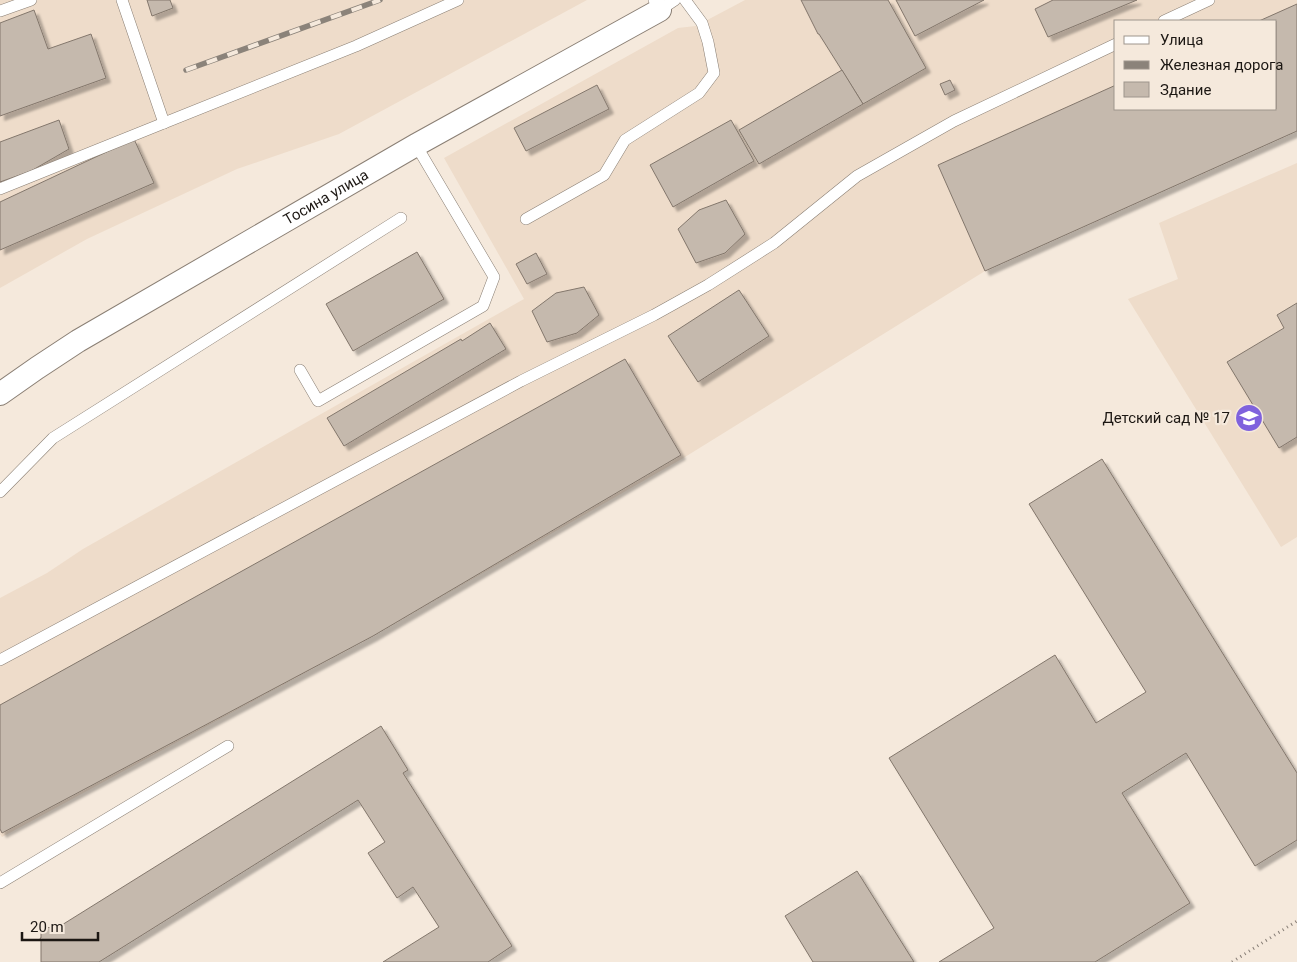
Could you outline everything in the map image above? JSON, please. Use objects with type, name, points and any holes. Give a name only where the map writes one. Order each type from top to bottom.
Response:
[{"type":"street","name":"Тосина улица","points":[[0,394],[78,341],[663,3]]},
{"type":"lane","points":[[0,11],[31,0]]},
{"type":"lane","points":[[122,0],[164,123]]},
{"type":"lane","points":[[0,189],[356,46],[458,0]]},
{"type":"lane","points":[[526,219],[604,175],[625,140],[699,93],[714,73],[702,23],[685,0]]},
{"type":"lane","points":[[1166,20],[1208,0]]},
{"type":"lane","points":[[0,660],[520,381],[654,316],[708,285],[774,243],[857,176],[954,121],[1114,45]]},
{"type":"lane","points":[[300,370],[318,401],[483,306],[494,277],[416,145]]},
{"type":"lane","points":[[0,492],[53,438],[401,218]]},
{"type":"lane","points":[[0,883],[228,746]]},
{"type":"path","points":[[1232,962],[1297,921]]},
{"type":"shaded area","points":[[0,0],[587,0],[339,134],[237,169],[87,239],[0,288]]},
{"type":"shaded area","points":[[745,0],[1297,0],[1297,131],[985,271],[685,457],[373,636],[2,837],[0,834],[0,598],[47,573],[83,549],[524,299],[444,158],[678,28],[696,26]]},
{"type":"shaded area","name":"Детский сад № 17","points":[[1297,163],[1297,537],[1281,547],[1128,299],[1178,279],[1159,223]]},
{"type":"building","points":[[147,0],[170,0],[173,8],[152,16]]},
{"type":"building","points":[[801,0],[888,0],[926,68],[863,104],[818,34]]},
{"type":"building","points":[[896,0],[984,0],[915,36]]},
{"type":"building","points":[[1053,0],[1137,0],[1048,37],[1035,9]]},
{"type":"building","points":[[1297,4],[1297,131],[985,271],[938,165],[1114,86],[1114,110],[1277,110],[1277,20],[1261,20]]},
{"type":"building","points":[[34,10],[48,49],[91,34],[106,78],[0,116],[0,23]]},
{"type":"building","points":[[842,70],[863,104],[759,164],[739,130]]},
{"type":"building","points":[[950,80],[955,90],[945,95],[940,84]]},
{"type":"building","points":[[597,85],[609,109],[526,151],[514,128]]},
{"type":"building","points":[[59,120],[69,149],[31,171],[0,182],[0,142]]},
{"type":"building","points":[[731,120],[754,161],[673,207],[650,165]]},
{"type":"building","points":[[134,139],[154,183],[0,250],[0,202]]},
{"type":"building","points":[[726,200],[745,234],[725,253],[696,263],[678,229],[699,210]]},
{"type":"building","points":[[417,252],[444,299],[353,351],[326,304]]},
{"type":"building","points":[[536,253],[547,274],[527,284],[516,264]]},
{"type":"building","points":[[584,287],[599,315],[577,333],[547,342],[532,311],[556,293]]},
{"type":"building","points":[[739,290],[769,336],[698,382],[668,336]]},
{"type":"building","points":[[1297,303],[1297,437],[1279,448],[1227,362],[1284,328],[1277,315]]},
{"type":"building","points":[[490,323],[506,349],[344,446],[327,418]]},
{"type":"building","points":[[625,359],[681,455],[373,636],[2,833],[0,829],[0,705]]},
{"type":"building","points":[[1102,459],[1297,773],[1297,840],[1255,866],[1186,753],[1122,793],[1190,903],[1095,962],[939,962],[994,928],[889,758],[1055,655],[1096,723],[1146,692],[1029,504]]},
{"type":"building","points":[[381,726],[408,770],[403,773],[512,946],[488,962],[383,962],[439,927],[413,887],[397,898],[368,853],[385,842],[358,800],[99,962],[41,962],[41,927],[57,928]]},
{"type":"building","points":[[857,871],[914,962],[813,962],[785,916]]},
{"type":"railway","points":[[186,70],[380,0]]},
{"type":"place","name":"Детский сад № 17","points":[[1249,418]]}]
